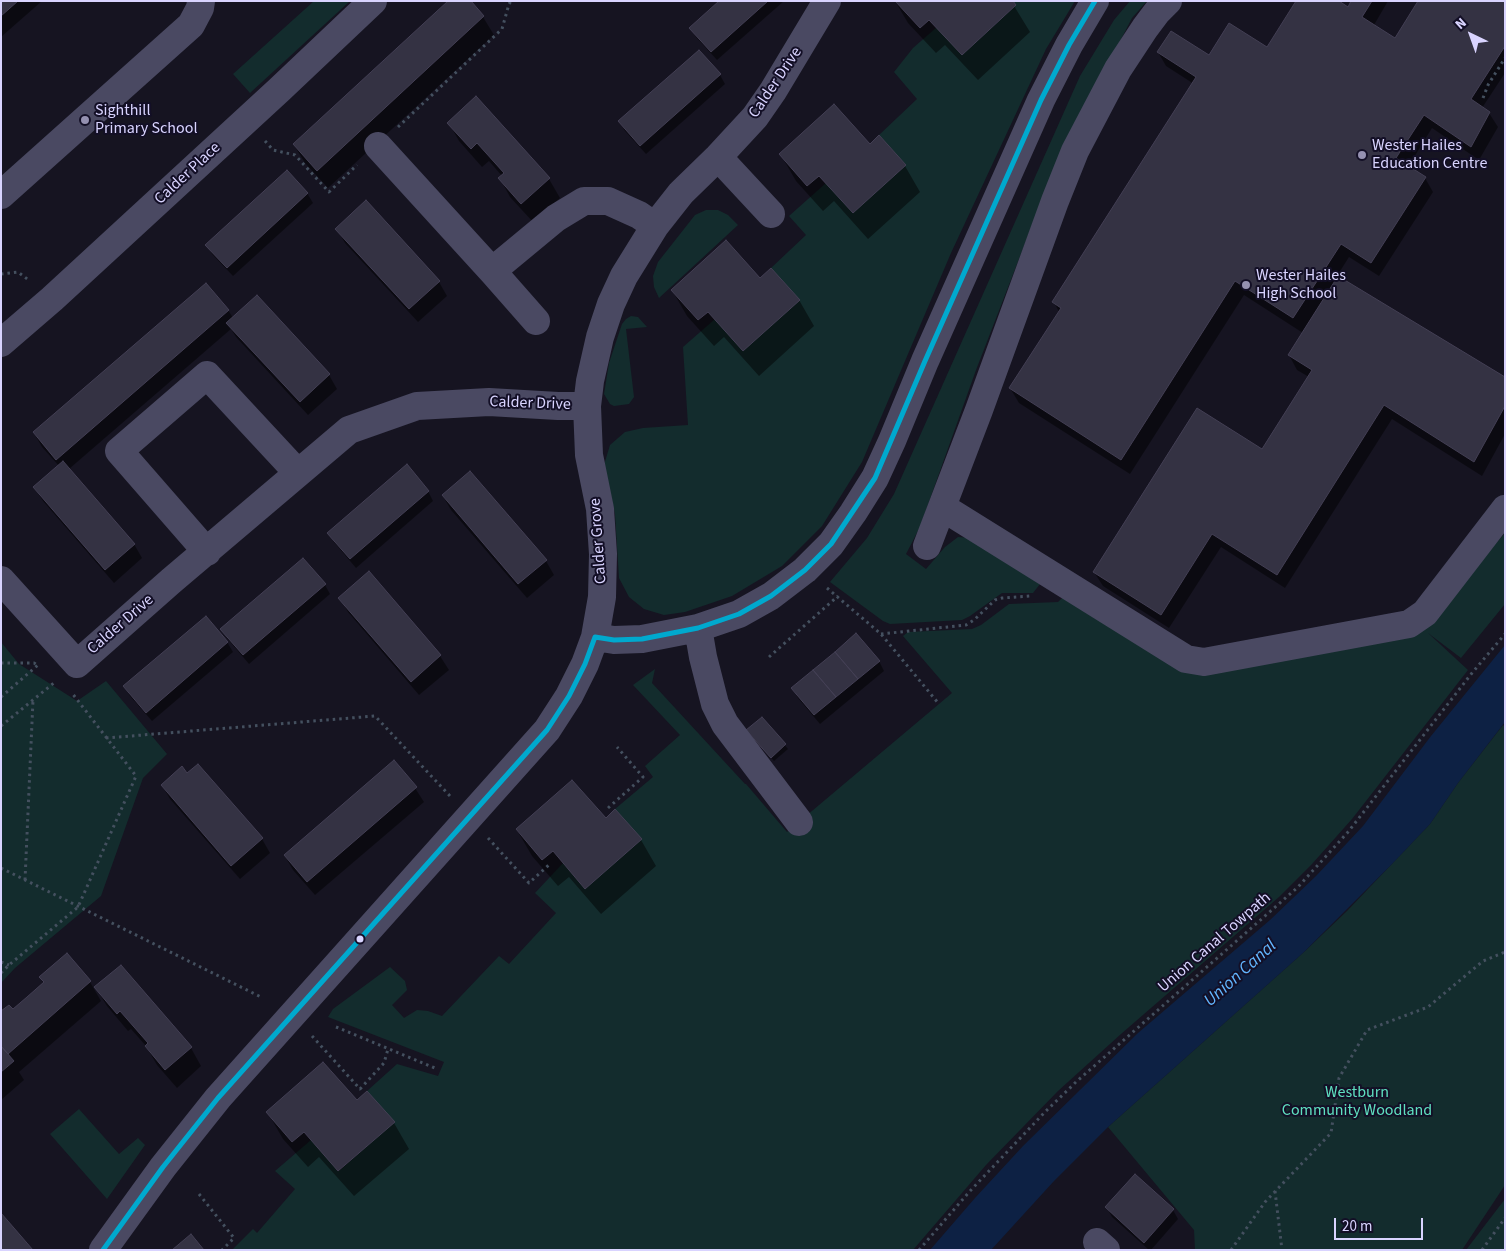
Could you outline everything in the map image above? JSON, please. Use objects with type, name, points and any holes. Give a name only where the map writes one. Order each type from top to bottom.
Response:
[{"type":"street","points":[[1,195],[191,25],[200,8],[201,1]]},
{"type":"street","name":"Calder Place","points":[[1,343],[52,299],[246,121],[373,1]]},
{"type":"street","name":"Calder Drive","points":[[1,580],[69,671],[171,581],[349,430],[417,406],[489,402],[587,406],[590,381],[600,337],[611,304],[624,276],[656,226],[681,193],[755,117],[773,91],[827,1]]},
{"type":"street","points":[[595,637],[614,640],[642,639],[698,628],[739,614],[771,596],[805,570],[831,544],[875,478],[1041,100],[1069,44],[1095,1]]},
{"type":"street","points":[[926,546],[979,410],[1044,229],[1075,151],[1118,69],[1145,28],[1168,1]]},
{"type":"street","points":[[378,146],[536,321]]},
{"type":"street","points":[[718,157],[771,214]]},
{"type":"street","points":[[492,272],[556,218],[584,202],[608,201],[639,215],[656,226]]},
{"type":"street","points":[[207,552],[119,451],[208,375],[298,473]]},
{"type":"street","name":"Calder Grove","points":[[103,1250],[157,1175],[218,1098],[546,730],[569,696],[585,664],[595,637],[602,597],[603,554],[600,509],[589,455],[587,406]]},
{"type":"street","points":[[942,507],[1186,659],[1204,662],[1410,624],[1425,613],[1505,509]]},
{"type":"street","points":[[698,628],[703,657],[716,704],[725,724],[799,822]]},
{"type":"path","points":[[246,121],[273,150],[295,154],[329,192],[502,30],[511,1]]},
{"type":"path","points":[[1484,98],[1488,85],[1505,58]]},
{"type":"path","points":[[805,570],[881,634],[939,704]]},
{"type":"path","points":[[881,634],[966,625],[995,600],[1044,596],[1060,581]]},
{"type":"path","points":[[769,656],[838,596]]},
{"type":"path","name":"Union Canal Towpath","points":[[919,1250],[970,1191],[1076,1082],[1298,887],[1348,832],[1505,634]]},
{"type":"path","points":[[1,663],[34,663],[69,671]]},
{"type":"path","points":[[1,697],[38,665]]},
{"type":"path","points":[[1,726],[69,671]]},
{"type":"path","points":[[1,974],[8,965],[78,907],[136,776],[106,738],[69,671]]},
{"type":"path","points":[[25,880],[33,700]]},
{"type":"path","points":[[106,738],[375,716],[529,882],[551,864]]},
{"type":"path","points":[[608,808],[643,777],[617,746]]},
{"type":"path","points":[[1,868],[263,998]]},
{"type":"path","points":[[1231,1250],[1265,1202],[1331,1133],[1339,1078],[1367,1030],[1428,1006],[1483,961],[1505,952]]},
{"type":"path","points":[[1,962],[8,965]]},
{"type":"path","points":[[292,1014],[360,1089],[384,1064],[388,1049]]},
{"type":"path","points":[[336,1027],[435,1068]]},
{"type":"path","points":[[1275,1191],[1282,1250]]},
{"type":"path","points":[[199,1194],[234,1238],[222,1250]]},
{"type":"path","points":[[1482,1250],[1505,1218]]},
{"type":"green space","points":[[314,1],[350,1],[250,93],[233,74]]},
{"type":"green space","points":[[1013,1],[1075,1],[1046,49],[951,253],[862,462],[822,526],[782,566],[732,596],[685,612],[664,615],[644,609],[629,597],[619,578],[615,514],[604,465],[610,445],[625,432],[643,428],[688,425],[683,347],[715,319],[799,299],[771,268],[806,235],[789,216],[826,183],[853,213],[906,165],[879,135],[917,99],[894,72],[913,48],[937,27],[962,55],[1016,5]]},
{"type":"green space","points":[[1130,1],[1147,1],[1132,18],[1053,171],[976,370],[920,527],[906,554],[926,569],[945,547],[958,537],[972,538],[1040,584],[1033,593],[1002,593],[962,620],[890,624],[883,621],[830,582],[867,538],[894,494],[1080,76],[1114,20]]},
{"type":"green space","points":[[706,210],[718,210],[728,215],[738,225],[659,298],[654,287],[653,276],[658,262],[695,215]]},
{"type":"green space","points":[[631,316],[638,317],[647,327],[626,329],[634,397],[629,404],[614,406],[610,404],[604,394],[609,363],[622,324]]},
{"type":"green space","points":[[1505,533],[1505,604],[1461,658],[1428,633],[1468,670],[1352,819],[1312,864],[1279,897],[1058,1091],[986,1165],[913,1250],[232,1250],[253,1229],[257,1233],[295,1189],[275,1171],[311,1140],[339,1171],[394,1122],[367,1091],[397,1064],[438,1076],[444,1062],[328,1017],[333,1009],[390,967],[405,981],[407,990],[392,1005],[404,1018],[417,1010],[428,1011],[442,1016],[499,956],[509,964],[556,913],[535,893],[563,863],[585,888],[641,839],[615,809],[653,777],[645,766],[680,735],[633,685],[655,669],[652,683],[746,784],[787,832],[952,693],[903,636],[908,632],[972,629],[981,625],[1009,604],[1058,602],[1064,596],[1180,668],[1421,628]]},
{"type":"green space","points":[[1,642],[19,664],[77,701],[106,681],[167,754],[143,778],[101,896],[15,968],[1,983]]},
{"type":"green space","name":"Westburn Community Woodland","points":[[1503,725],[1505,727],[1505,1185],[1462,1250],[1195,1250],[1194,1230],[1108,1127],[1304,952],[1347,911],[1430,824],[1458,783]]},
{"type":"green space","points":[[79,1109],[119,1154],[138,1138],[145,1145],[107,1199],[50,1134]]},
{"type":"green space","points":[[1505,1199],[1505,1250],[1466,1250]]},
{"type":"water","name":"Union Canal","points":[[1505,645],[1505,722],[1458,783],[1430,824],[1392,864],[1304,952],[1108,1127],[1054,1181],[991,1250],[930,1250],[1023,1146],[1138,1033],[1270,920],[1316,876],[1363,826],[1431,736]]},
{"type":"building","points":[[1,1],[18,1],[1,16]]},
{"type":"building","points":[[448,1],[471,1],[484,16],[317,171],[293,144]]},
{"type":"building","points":[[719,1],[768,1],[711,52],[689,28]]},
{"type":"building","points":[[895,1],[1013,1],[1016,5],[962,55],[929,20],[920,28]]},
{"type":"building","points":[[1296,1],[1339,1],[1348,7],[1351,1],[1372,1],[1362,17],[1395,38],[1418,1],[1505,1],[1505,46],[1471,99],[1490,112],[1471,147],[1424,115],[1396,158],[1426,177],[1371,263],[1341,244],[1293,318],[1235,281],[1121,460],[1009,388],[1061,308],[1052,302],[1196,77],[1157,52],[1171,31],[1209,55],[1229,23],[1267,47]]},
{"type":"building","points":[[699,50],[721,74],[640,146],[618,121]]},
{"type":"building","points":[[476,96],[550,178],[521,204],[498,178],[504,173],[477,143],[471,149],[447,123]]},
{"type":"building","points":[[834,104],[870,144],[879,135],[906,165],[853,213],[819,176],[807,186],[779,154]]},
{"type":"building","points":[[287,170],[308,193],[227,268],[205,245]]},
{"type":"building","points":[[366,200],[440,281],[409,309],[335,229]]},
{"type":"building","points":[[726,240],[760,278],[771,268],[800,300],[743,351],[708,312],[698,320],[671,290]]},
{"type":"building","points":[[1338,276],[1505,377],[1505,406],[1474,462],[1384,405],[1277,575],[1212,534],[1161,615],[1093,572],[1197,408],[1262,449],[1312,370],[1288,355]]},
{"type":"building","points":[[206,283],[229,310],[56,460],[33,432]]},
{"type":"building","points":[[257,295],[330,374],[300,402],[226,323]]},
{"type":"building","points":[[63,461],[135,544],[105,570],[33,487]]},
{"type":"building","points":[[407,464],[429,491],[350,559],[327,533]]},
{"type":"building","points":[[470,471],[547,560],[518,584],[442,495]]},
{"type":"building","points":[[303,558],[326,584],[243,655],[220,629]]},
{"type":"building","points":[[369,571],[441,655],[411,682],[338,598]]},
{"type":"building","points":[[206,616],[228,642],[146,713],[123,686]]},
{"type":"building","points":[[856,633],[880,661],[858,679],[835,652]]},
{"type":"building","points":[[835,652],[858,679],[836,697],[813,670]]},
{"type":"building","points":[[813,670],[836,697],[814,715],[791,688]]},
{"type":"building","points":[[762,717],[786,744],[771,758],[746,730]]},
{"type":"building","points":[[394,760],[417,787],[307,882],[284,855]]},
{"type":"building","points":[[198,764],[263,838],[231,866],[161,785],[182,766],[187,773]]},
{"type":"building","points":[[572,780],[606,818],[615,809],[642,839],[585,889],[553,851],[542,860],[516,829]]},
{"type":"building","points":[[67,953],[91,981],[8,1054],[1,1046],[1,1011],[9,1005],[13,1009],[27,997],[44,982],[39,977]]},
{"type":"building","points":[[121,965],[192,1047],[165,1070],[145,1046],[148,1043],[120,1011],[117,1014],[94,987]]},
{"type":"building","points":[[1,1046],[14,1061],[1,1072]]},
{"type":"building","points":[[323,1062],[357,1100],[367,1091],[395,1122],[338,1171],[304,1132],[292,1142],[266,1112]]},
{"type":"building","points":[[1135,1174],[1174,1209],[1144,1243],[1105,1207]]},
{"type":"building","points":[[1,1213],[33,1250],[1,1250]]},
{"type":"building","points":[[191,1234],[204,1250],[172,1250]]},
{"type":"transit line","name":"20","points":[[103,1250],[163,1167],[218,1098],[547,730],[569,696],[585,664],[595,637],[614,640],[642,639],[698,628],[739,614],[771,596],[805,570],[831,544],[875,478],[1041,100],[1069,45],[1095,1]]},
{"type":"place","name":"Sighthill Primary School","points":[[85,120]]},
{"type":"place","name":"Wester Hailes Education Centre","points":[[1362,155]]},
{"type":"place","name":"Wester Hailes High School","points":[[1246,285]]}]
